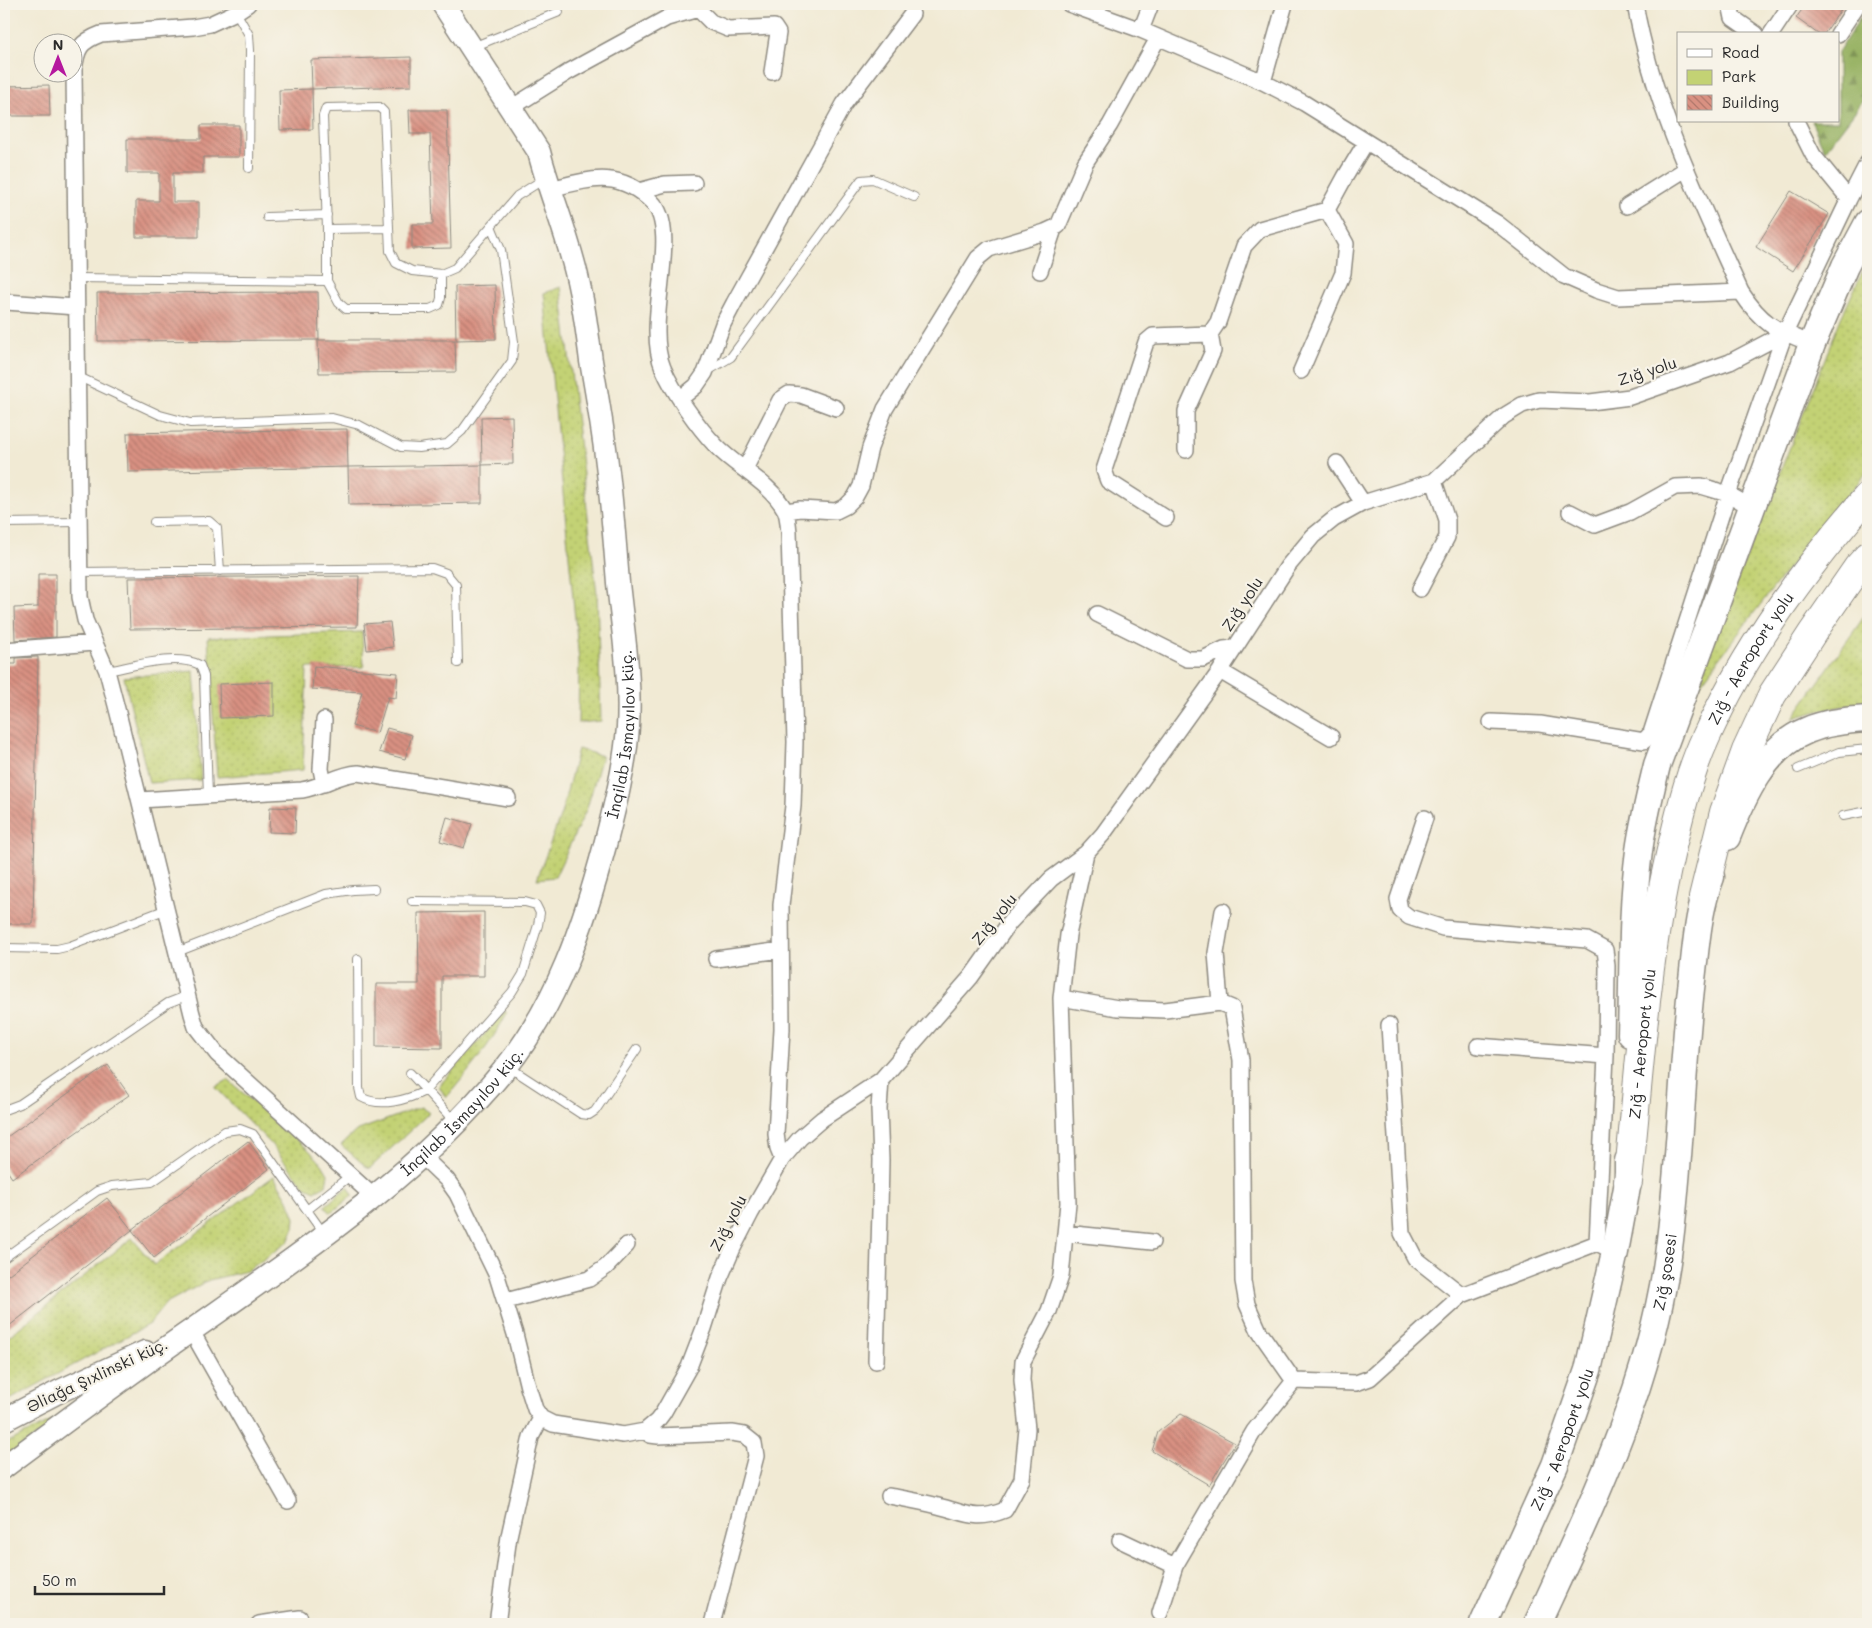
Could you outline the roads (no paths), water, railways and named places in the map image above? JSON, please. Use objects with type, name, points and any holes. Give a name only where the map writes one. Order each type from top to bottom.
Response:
[{"type":"highway","points":[[1628,1182],[1635,903],[1639,852],[1645,813],[1657,765],[1812,344],[1845,266],[1868,223]]},
{"type":"highway","name":"Zığ - Aeroport yolu","points":[[1483,1624],[1555,1466],[1588,1370],[1606,1248],[1628,1182],[1649,978],[1662,886],[1683,800],[1705,738],[1735,678],[1779,608],[1827,543],[1868,496]]},
{"type":"highway","points":[[1703,897],[1724,812],[1746,752],[1772,695],[1813,632],[1868,556]]},
{"type":"highway","name":"Zığ şosesi","points":[[1537,1624],[1604,1480],[1641,1378],[1657,1317],[1676,1199],[1688,1006],[1703,897],[1736,813],[1769,758],[1792,738],[1808,730],[1840,721],[1868,719]]},
{"type":"main road","name":"İnqilab İsmayılov küç.","points":[[191,1330],[262,1282],[374,1197],[422,1156],[456,1123],[507,1066],[534,1026],[574,947],[593,887],[618,794],[625,753],[628,696],[607,465],[580,288],[558,209],[538,152],[443,4]]},
{"type":"main road","name":"Əliağa Şıxlinski küç.","points":[[4,1420],[60,1391],[191,1330]]},
{"type":"main road","points":[[4,1467],[191,1330]]},
{"type":"street","points":[[1069,4],[1141,30],[1263,82],[1304,103],[1496,223],[1564,276],[1596,290],[1618,297],[1740,292]]},
{"type":"street","points":[[1141,30],[1151,4]]},
{"type":"street","points":[[1263,82],[1285,4]]},
{"type":"street","points":[[1635,4],[1652,76],[1686,169],[1740,292],[1764,322],[1812,344]]},
{"type":"street","points":[[1730,4],[1733,18],[1753,32]]},
{"type":"street","points":[[1772,32],[1791,4]]},
{"type":"street","points":[[1839,32],[1858,4]]},
{"type":"street","points":[[511,108],[570,71],[668,18],[698,6],[711,22],[728,29],[774,27],[778,34],[772,72]]},
{"type":"street","points":[[242,8],[210,24],[101,34],[88,40],[76,52],[74,70],[80,597],[85,620],[107,671],[167,909],[186,996],[196,1027],[207,1043],[374,1197]]},
{"type":"street","points":[[680,399],[696,386],[705,373],[723,324],[844,104],[912,14]]},
{"type":"street","points":[[786,511],[800,508],[836,510],[851,502],[861,486],[870,448],[885,409],[978,258],[989,249],[1054,229],[1058,226],[1085,163],[1110,126],[1158,38]]},
{"type":"street","points":[[1796,122],[1813,155],[1849,199]]},
{"type":"street","points":[[1186,450],[1186,411],[1213,351],[1210,334],[1218,322],[1244,246],[1260,229],[1328,210],[1366,142]]},
{"type":"street","points":[[1491,722],[1540,724],[1644,741],[1651,733],[1728,494],[1785,333],[1868,162]]},
{"type":"street","points":[[1627,206],[1686,169]]},
{"type":"street","points":[[548,183],[585,180],[624,182],[639,191],[654,204],[661,218],[664,237],[656,326],[657,348],[662,366],[680,399],[716,446],[745,469],[776,498],[786,511],[789,532],[795,742],[793,806],[781,905],[782,1029],[776,1134],[778,1149],[782,1159]]},
{"type":"street","points":[[639,191],[665,184],[694,183]]},
{"type":"street","points":[[1301,371],[1343,273],[1346,244],[1328,210]]},
{"type":"street","points":[[1040,271],[1054,229]]},
{"type":"street","points":[[4,299],[6,302],[76,307]]},
{"type":"street","name":"Zığ yolu","points":[[645,1431],[663,1413],[689,1367],[720,1278],[733,1248],[782,1159],[800,1138],[822,1119],[881,1080],[971,977],[1010,922],[1051,879],[1086,854],[1104,834],[1220,671],[1288,566],[1313,536],[1334,519],[1363,503],[1434,481],[1504,416],[1522,405],[1539,400],[1590,402],[1630,397],[1730,362],[1785,333]]},
{"type":"street","points":[[1166,518],[1108,482],[1104,470],[1146,342],[1153,336],[1210,334]]},
{"type":"street","points":[[745,469],[780,400],[789,394],[801,395],[836,408]]},
{"type":"street","points":[[1337,463],[1363,503]]},
{"type":"street","points":[[1420,589],[1447,537],[1447,520],[1434,481]]},
{"type":"street","points":[[1570,512],[1595,525],[1630,512],[1675,487],[1701,486],[1728,494],[1752,507]]},
{"type":"street","points":[[1097,614],[1187,660],[1203,660],[1224,649],[1234,648]]},
{"type":"street","points":[[4,650],[94,643]]},
{"type":"street","points":[[1220,671],[1330,737]]},
{"type":"street","points":[[324,720],[321,769],[324,784]]},
{"type":"street","points":[[140,800],[302,790],[324,784],[349,773],[508,798]]},
{"type":"street","points":[[1294,1381],[1356,1383],[1370,1378],[1462,1296],[1606,1248],[1605,950],[1587,940],[1443,928],[1409,917],[1400,910],[1398,899],[1426,818]]},
{"type":"street","points":[[889,1496],[941,1507],[968,1516],[992,1515],[1005,1510],[1022,1479],[1026,1429],[1022,1380],[1023,1361],[1049,1311],[1061,1276],[1068,1203],[1061,998],[1068,935],[1086,854]]},
{"type":"street","points":[[1220,1003],[1216,953],[1223,911]]},
{"type":"street","points":[[716,958],[781,950]]},
{"type":"street","points":[[1061,998],[1118,1008],[1165,1010],[1220,1003],[1232,1008],[1241,1060],[1243,1281],[1247,1304],[1259,1331],[1294,1381]]},
{"type":"street","points":[[1389,1025],[1402,1232],[1415,1258],[1462,1296]]},
{"type":"street","points":[[1478,1046],[1606,1056]]},
{"type":"street","points":[[876,1361],[881,1177],[879,1109],[881,1080]]},
{"type":"street","points":[[422,1156],[447,1180],[461,1202],[497,1276],[506,1301],[528,1387],[535,1409],[541,1418],[553,1424],[623,1435],[645,1431],[650,1435],[658,1436],[732,1433],[744,1435],[754,1443],[756,1456],[712,1624]]},
{"type":"street","points":[[1065,1233],[1152,1242]]},
{"type":"street","points":[[506,1301],[589,1279],[606,1267],[627,1245]]},
{"type":"street","points":[[191,1330],[288,1501]]},
{"type":"street","points":[[1160,1613],[1175,1566],[1254,1431],[1294,1381]]},
{"type":"street","points":[[497,1624],[509,1536],[531,1437],[541,1418]]},
{"type":"street","points":[[1120,1540],[1175,1566]]},
{"type":"street","points":[[259,1624],[300,1618]]},
{"type":"lane","points":[[242,8],[249,36],[250,50],[249,168]]},
{"type":"lane","points":[[471,48],[559,12]]},
{"type":"lane","points":[[441,274],[441,298],[438,306],[430,309],[346,310],[339,303],[327,281],[327,216],[323,116],[326,108],[379,107],[384,112],[390,250],[396,263],[412,271],[441,274],[455,268],[517,196],[532,185],[548,183]]},
{"type":"lane","points":[[705,373],[731,357],[861,180],[873,179],[914,197]]},
{"type":"lane","points":[[267,217],[327,216]]},
{"type":"lane","points":[[77,376],[160,415],[190,423],[332,418],[359,425],[401,447],[419,448],[448,444],[462,431],[512,361],[514,342],[501,250],[491,226]]},
{"type":"lane","points":[[327,229],[389,228]]},
{"type":"lane","points":[[76,278],[327,281]]},
{"type":"lane","points":[[154,522],[209,520],[217,528],[220,571]]},
{"type":"lane","points":[[4,524],[78,522]]},
{"type":"lane","points":[[79,572],[432,568],[446,573],[456,585],[458,664]]},
{"type":"lane","points":[[107,671],[159,661],[192,661],[200,665],[204,676],[208,796]]},
{"type":"lane","points":[[1798,769],[1839,752],[1868,748]]},
{"type":"lane","points":[[1843,816],[1868,811]]},
{"type":"lane","points":[[177,952],[326,894],[374,889]]},
{"type":"lane","points":[[358,959],[359,1088],[361,1097],[371,1103],[412,1098],[425,1091],[516,986],[523,974],[540,913],[536,905],[525,902],[412,901]]},
{"type":"lane","points":[[4,948],[64,948],[167,909]]},
{"type":"lane","points":[[4,1110],[20,1104],[168,1003],[186,996]]},
{"type":"lane","points":[[507,1066],[581,1114],[589,1115],[595,1112],[636,1049]]},
{"type":"lane","points":[[410,1073],[456,1123]]},
{"type":"lane","points":[[4,1258],[97,1191],[112,1186],[152,1182],[225,1130],[240,1128],[253,1134],[325,1236]]},
{"type":"lane","points":[[307,1210],[351,1175]]}]
